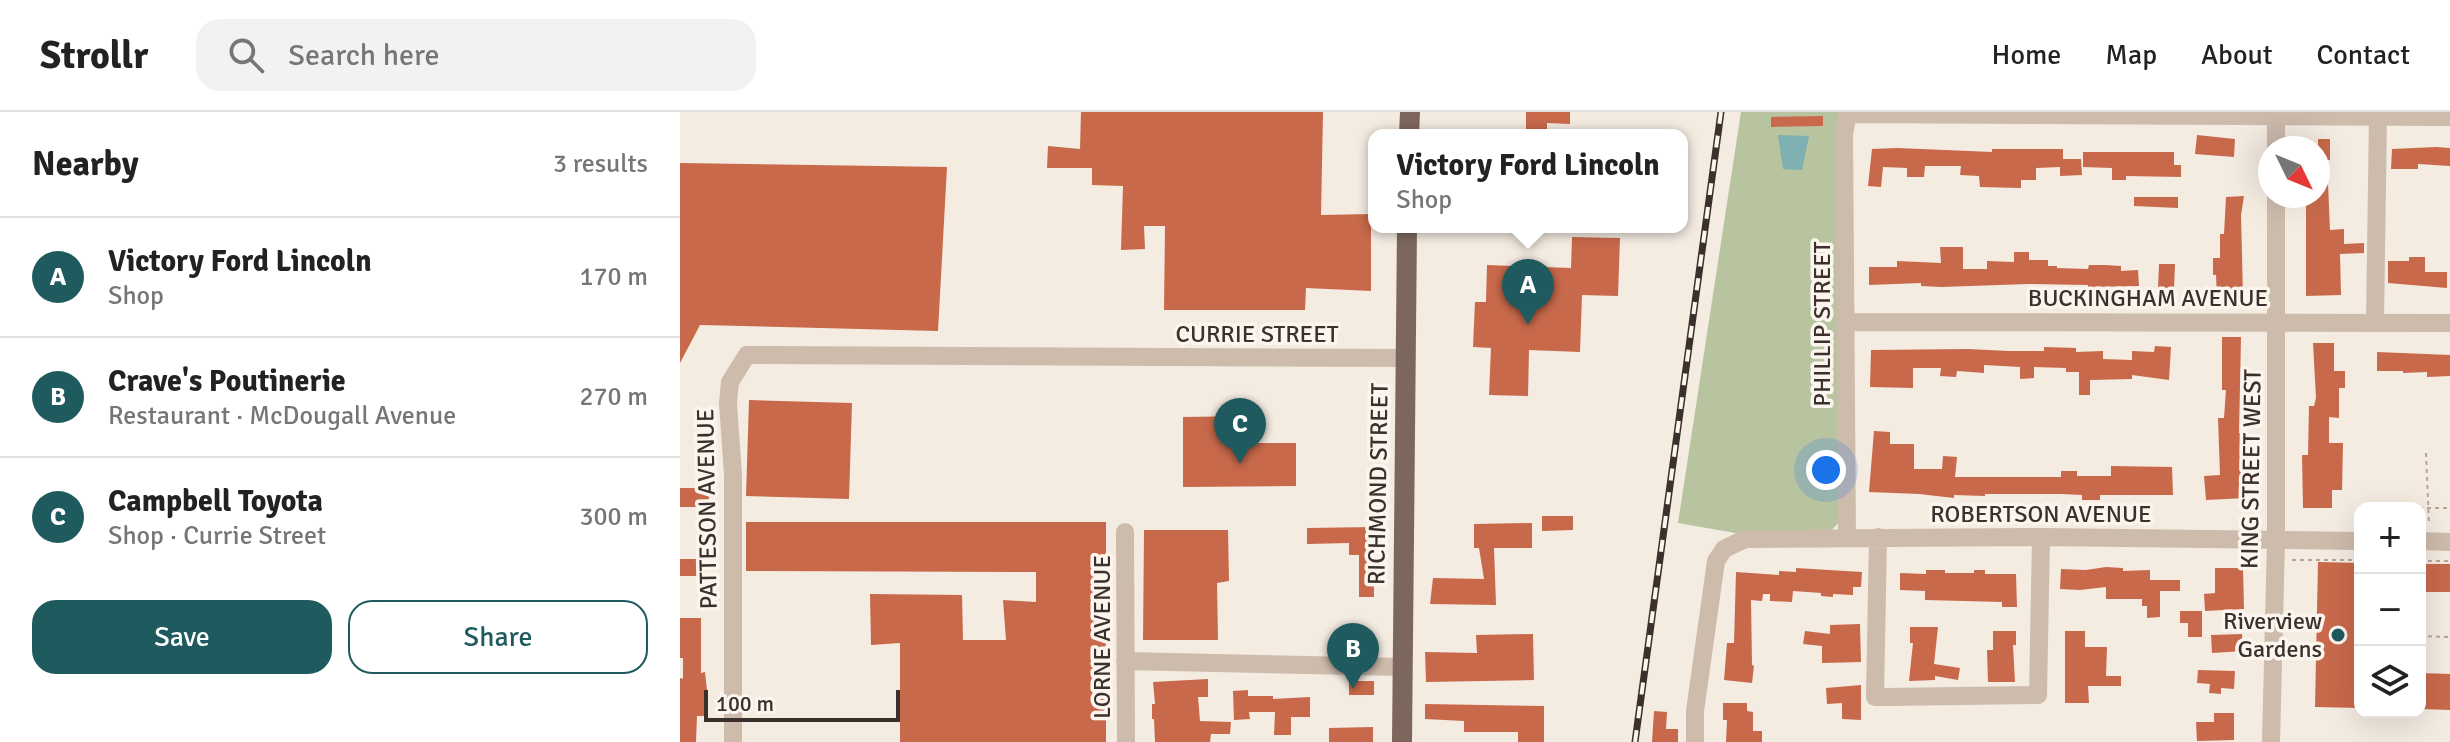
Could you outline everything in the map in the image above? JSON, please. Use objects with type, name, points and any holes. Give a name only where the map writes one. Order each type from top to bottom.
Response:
[{"type":"main road","name":"RICHMOND STREET","points":[[1402,742],[1407,233]]},
{"type":"street","points":[[1848,113],[2450,117]]},
{"type":"street","name":"PHILLIP STREET","points":[[1847,537],[1844,135],[1848,113]]},
{"type":"street","points":[[2276,114],[2276,136]]},
{"type":"street","points":[[2375,322],[2378,116]]},
{"type":"street","name":"KING STREET WEST","points":[[2271,742],[2276,541],[2276,208]]},
{"type":"street","name":"BUCKINGHAM AVENUE","points":[[1846,322],[2450,323]]},
{"type":"street","name":"PATTESON AVENUE","points":[[733,742],[733,475],[728,403],[730,382],[747,355],[1109,358]]},
{"type":"street","name":"CURRIE STREET","points":[[1109,358],[1405,358]]},
{"type":"street","name":"LORNE AVENUE","points":[[1125,532],[1126,742]]},
{"type":"street","points":[[1878,537],[1875,697],[2038,695],[2041,537]]},
{"type":"street","name":"ROBERTSON AVENUE","points":[[1695,742],[1695,711],[1716,561],[1724,549],[1745,539],[2041,537],[2354,541]]},
{"type":"street","points":[[2426,541],[2450,542]]},
{"type":"street","points":[[1125,661],[1402,667]]},
{"type":"path","points":[[2426,453],[2426,502]]},
{"type":"path","points":[[2426,534],[2429,523],[2426,507],[2450,508]]},
{"type":"path","points":[[2287,560],[2354,560]]},
{"type":"path","points":[[2426,561],[2450,561]]},
{"type":"path","points":[[2426,636],[2450,637]]},
{"type":"green space","points":[[1741,112],[1844,112],[1840,521],[1830,532],[1741,534],[1678,523]]},
{"type":"water","points":[[1778,135],[1809,136],[1802,170],[1783,169]]},
{"type":"building","points":[[1081,112],[1323,112],[1321,215],[1368,214],[1371,291],[1306,288],[1305,310],[1164,310],[1165,226],[1144,226],[1145,249],[1121,250],[1123,186],[1092,185],[1092,168],[1047,168],[1048,146],[1080,149]]},
{"type":"building","points":[[1526,112],[1570,112],[1570,124],[1547,123],[1547,129],[1526,129]]},
{"type":"building","points":[[1823,116],[1823,126],[1771,127],[1771,117]]},
{"type":"building","points":[[2197,135],[2235,139],[2234,157],[2195,154]]},
{"type":"building","points":[[2450,148],[2450,166],[2418,164],[2418,169],[2391,169],[2392,149]]},
{"type":"building","points":[[1872,149],[1992,152],[1992,149],[2063,149],[2063,159],[2081,159],[2082,175],[2060,176],[2060,167],[2036,168],[2036,180],[2021,180],[2021,188],[1980,187],[1979,176],[1960,175],[1961,166],[1925,166],[1924,177],[1907,177],[1907,168],[1883,167],[1881,187],[1868,186]]},
{"type":"building","points":[[2083,152],[2174,152],[2174,165],[2181,165],[2181,177],[2126,176],[2126,180],[2112,180],[2112,168],[2083,167]]},
{"type":"building","points":[[680,163],[947,167],[938,331],[700,325],[680,363]]},
{"type":"building","points":[[2244,196],[2241,215],[2243,297],[2217,298],[2213,258],[2220,258],[2226,197]]},
{"type":"building","points":[[2134,197],[2178,197],[2178,208],[2134,206]]},
{"type":"building","points":[[2306,208],[2329,208],[2330,230],[2344,229],[2344,244],[2364,243],[2364,253],[2340,254],[2341,295],[2306,296]]},
{"type":"building","points":[[1572,237],[1620,238],[1618,296],[1582,295],[1580,352],[1529,350],[1528,396],[1489,395],[1491,348],[1473,347],[1475,302],[1486,302],[1487,265],[1571,268]]},
{"type":"building","points":[[1940,247],[1963,247],[1963,269],[1987,269],[1987,261],[2014,262],[2014,252],[2029,252],[2029,260],[2048,260],[2048,266],[2057,268],[2088,269],[2089,265],[2105,265],[2121,266],[2121,271],[2138,270],[2139,286],[1869,285],[1869,267],[1897,267],[1897,261],[1941,263]]},
{"type":"building","points":[[2409,257],[2425,257],[2425,272],[2447,272],[2447,288],[2388,283],[2388,261],[2409,261]]},
{"type":"building","points":[[2159,264],[2175,264],[2174,288],[2158,288]]},
{"type":"building","points":[[2222,337],[2241,337],[2239,433],[2242,433],[2242,459],[2246,459],[2246,498],[2206,500],[2204,476],[2220,475],[2218,418],[2224,418],[2226,390],[2222,390]]},
{"type":"building","points":[[2313,343],[2334,343],[2334,371],[2345,371],[2345,388],[2339,388],[2339,418],[2329,417],[2329,443],[2343,443],[2342,490],[2332,490],[2332,508],[2303,508],[2302,455],[2308,455],[2309,406],[2314,406],[2316,398]]},
{"type":"building","points":[[2155,346],[2171,347],[2169,380],[2132,375],[2132,379],[2090,380],[2090,395],[2079,395],[2079,372],[2066,372],[2066,368],[2034,367],[2034,378],[2020,379],[2020,367],[1984,365],[1984,373],[1957,371],[1956,377],[1940,376],[1941,368],[1913,368],[1913,388],[1870,387],[1871,350],[2044,351],[2044,347],[2076,348],[2076,352],[2103,351],[2103,359],[2132,360],[2132,351],[2154,352]]},
{"type":"building","points":[[2377,352],[2450,355],[2450,376],[2427,377],[2427,372],[2377,371]]},
{"type":"building","points":[[749,400],[852,403],[849,499],[746,496]]},
{"type":"building","points":[[1245,416],[1245,443],[1296,443],[1296,486],[1183,487],[1183,417]]},
{"type":"building","points":[[1874,431],[1890,432],[1890,444],[1914,444],[1914,469],[1942,469],[1943,456],[1957,457],[1955,477],[2061,477],[2061,471],[2077,471],[2077,476],[2111,476],[2111,466],[2172,467],[2173,495],[2100,495],[2100,500],[2082,500],[2082,495],[2061,494],[1954,495],[1954,498],[1869,492]]},
{"type":"building","points":[[698,477],[709,477],[709,507],[680,507],[680,488],[698,488]]},
{"type":"building","points":[[1542,516],[1573,516],[1573,530],[1542,531]]},
{"type":"building","points":[[746,522],[1106,522],[1106,742],[900,742],[900,643],[871,645],[870,594],[962,595],[963,640],[1006,640],[1003,600],[1036,602],[1036,572],[746,571]]},
{"type":"building","points":[[1532,523],[1532,548],[1494,548],[1496,605],[1430,604],[1433,578],[1484,579],[1479,548],[1474,548],[1474,524]]},
{"type":"building","points":[[1373,527],[1374,597],[1359,597],[1359,555],[1349,555],[1349,543],[1307,544],[1307,528]]},
{"type":"building","points":[[1144,530],[1228,530],[1229,581],[1217,583],[1218,640],[1143,640]]},
{"type":"building","points":[[680,559],[702,559],[702,576],[680,576]]},
{"type":"building","name":"Riverview Gardens","points":[[2318,562],[2354,563],[2354,708],[2315,707]]},
{"type":"building","points":[[2426,564],[2450,564],[2450,592],[2426,592]]},
{"type":"building","points":[[1796,568],[1862,572],[1861,587],[1853,587],[1853,595],[1833,594],[1833,597],[1793,591],[1792,602],[1770,601],[1770,594],[1763,594],[1762,601],[1751,600],[1752,683],[1724,680],[1727,643],[1734,643],[1736,572],[1779,575],[1779,571],[1796,572]]},
{"type":"building","points":[[2123,568],[2123,571],[2150,570],[2150,580],[2180,580],[2180,591],[2160,591],[2160,617],[2147,618],[2147,606],[2142,606],[2142,599],[2106,599],[2106,587],[2060,589],[2061,569]]},
{"type":"building","points":[[2215,568],[2243,568],[2244,609],[2205,611],[2204,594],[2215,593]]},
{"type":"building","points":[[1926,570],[1974,573],[1974,570],[1985,570],[1985,574],[2016,574],[2017,607],[2002,607],[2002,602],[1925,600],[1925,591],[1900,590],[1900,573],[1926,574]]},
{"type":"building","points":[[2180,611],[2202,611],[2202,637],[2188,637],[2188,623],[2180,623]]},
{"type":"building","points":[[680,618],[701,618],[701,673],[705,672],[708,699],[707,716],[697,716],[696,742],[680,742],[683,658],[680,658]]},
{"type":"building","points":[[1860,624],[1861,662],[1822,663],[1822,646],[1803,644],[1805,631],[1830,634],[1830,625]]},
{"type":"building","points":[[1910,627],[1938,627],[1934,664],[1960,668],[1958,680],[1935,676],[1935,680],[1909,681],[1913,643],[1910,643]]},
{"type":"building","points":[[1993,631],[2016,631],[2016,645],[2013,645],[2015,682],[1988,682],[1987,650],[1993,650]]},
{"type":"building","points":[[2065,631],[2085,631],[2085,647],[2107,647],[2106,676],[2121,676],[2121,686],[2088,686],[2089,703],[2065,703]]},
{"type":"building","points":[[1533,634],[1534,680],[1426,682],[1425,652],[1477,653],[1476,635]]},
{"type":"building","points":[[2242,634],[2243,651],[2212,653],[2211,635]]},
{"type":"building","points":[[2198,670],[2235,671],[2234,689],[2221,688],[2221,694],[2209,693],[2210,684],[2197,683]]},
{"type":"building","points":[[2426,673],[2450,674],[2450,710],[2426,709]]},
{"type":"building","points":[[1208,679],[1208,697],[1198,697],[1200,721],[1231,722],[1230,734],[1211,734],[1210,742],[1155,742],[1153,682]]},
{"type":"building","points":[[1349,681],[1374,681],[1374,695],[1349,695]]},
{"type":"building","points":[[1861,685],[1861,720],[1842,719],[1842,703],[1827,704],[1826,688]]},
{"type":"building","points":[[1248,690],[1248,696],[1273,696],[1273,699],[1310,697],[1310,717],[1291,717],[1291,735],[1274,735],[1275,712],[1249,712],[1250,719],[1234,720],[1233,691]]},
{"type":"building","points":[[1723,703],[1747,703],[1747,711],[1753,712],[1753,731],[1762,731],[1762,742],[1726,742],[1727,720],[1723,720]]},
{"type":"building","points":[[1425,704],[1544,706],[1544,742],[1518,742],[1518,732],[1464,732],[1464,721],[1425,719]]},
{"type":"building","points":[[1654,711],[1667,712],[1666,729],[1678,729],[1678,742],[1652,742]]},
{"type":"building","points":[[2214,713],[2234,713],[2234,740],[2197,741],[2196,722],[2214,722]]},
{"type":"building","points":[[1373,727],[1373,742],[1329,742],[1329,728]]},
{"type":"railway","points":[[1635,742],[1721,112]]},
{"type":"place","name":"Victory Ford Lincoln","points":[[1528,325]]},
{"type":"place","name":"Campbell Toyota","points":[[1240,464]]},
{"type":"place","name":"Riverview Gardens","points":[[2338,635]]},
{"type":"place","name":"Crave's Poutinerie","points":[[1353,689]]}]
